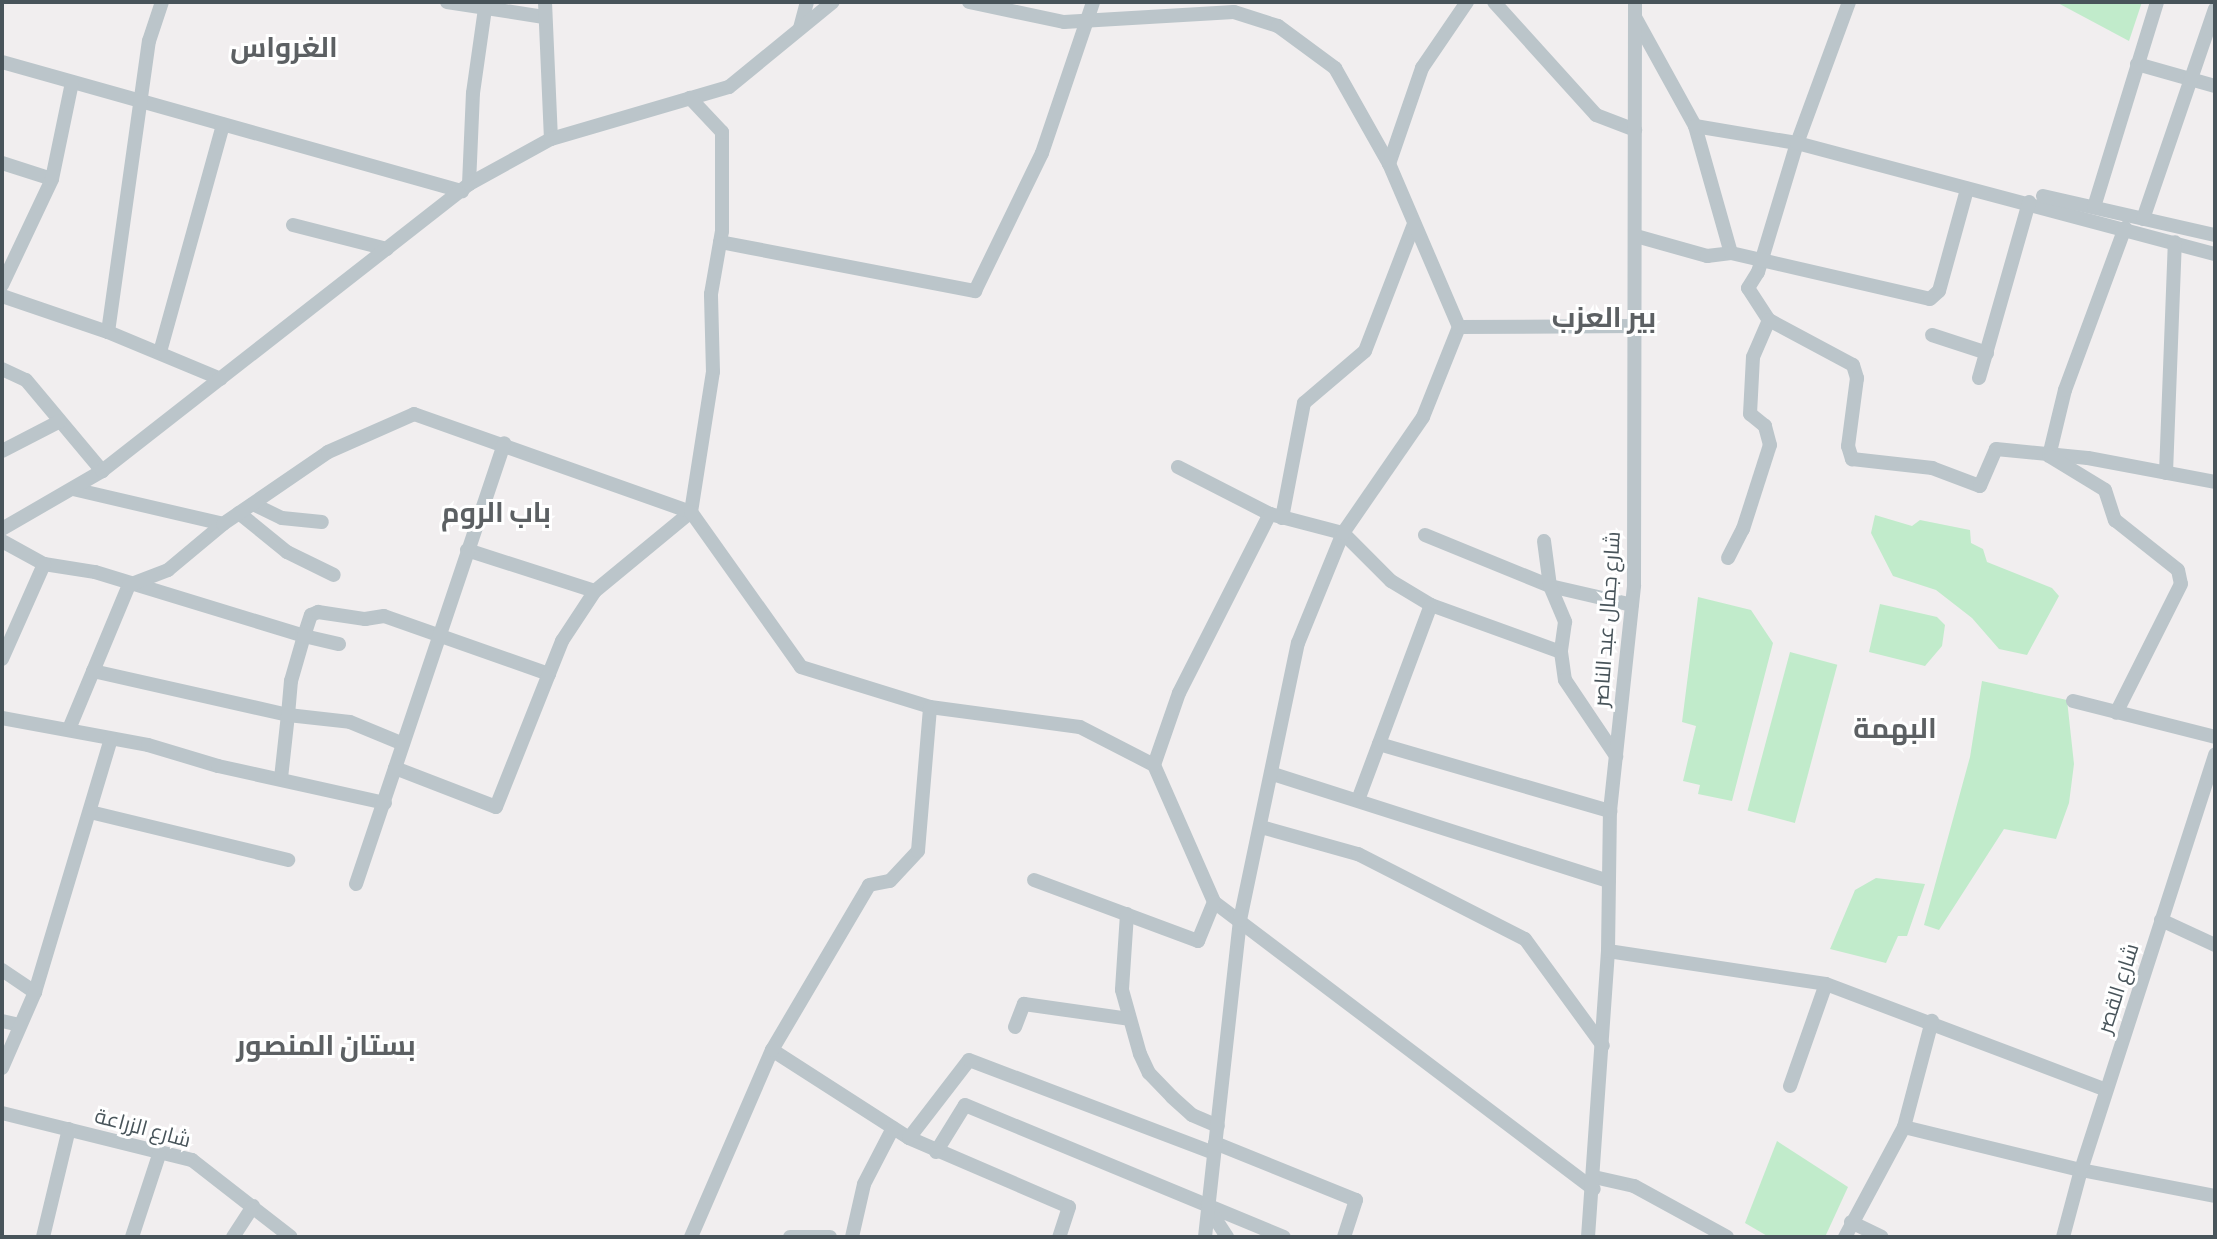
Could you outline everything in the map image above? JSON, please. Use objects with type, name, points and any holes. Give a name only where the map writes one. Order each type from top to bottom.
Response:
[{"type":"street","points":[[108,332],[149,41],[162,2]]},
{"type":"street","points":[[447,2],[485,9],[544,9],[551,139]]},
{"type":"street","points":[[800,29],[807,2]]},
{"type":"street","points":[[2,529],[102,471],[466,187],[551,139],[729,87],[833,2]]},
{"type":"street","points":[[969,2],[1063,22],[1234,12],[1278,26],[1335,68],[1389,164],[1459,327],[1423,417],[1343,533],[1298,643],[1273,774],[1240,920],[1218,1126],[1206,1205],[1205,1237]]},
{"type":"street","points":[[720,242],[975,291],[1042,153],[1093,2]]},
{"type":"street","points":[[1389,164],[1422,68],[1468,2]]},
{"type":"street","points":[[1494,2],[1596,115],[1635,130]]},
{"type":"street","name":"شارع جمال عبد الناصر","points":[[1588,1237],[1594,1183],[1608,951],[1609,811],[1632,605],[1637,326],[1635,2]]},
{"type":"street","points":[[1849,2],[1797,144],[1761,261],[1748,288],[1769,320],[1853,365],[1857,378],[1848,446],[1852,459],[1860,463],[1932,468],[1980,486],[1996,449],[2215,482]]},
{"type":"street","points":[[2094,207],[2157,2]]},
{"type":"street","points":[[466,187],[473,93],[485,9]]},
{"type":"street","points":[[2143,219],[2215,9]]},
{"type":"street","points":[[1635,17],[1695,126],[1731,253]]},
{"type":"street","points":[[2,62],[223,125],[466,187]]},
{"type":"street","points":[[2137,64],[2215,86]]},
{"type":"street","points":[[2,285],[52,179],[72,82]]},
{"type":"street","points":[[396,768],[496,807],[562,641],[595,591],[691,512],[713,372],[711,294],[720,242],[722,132],[690,98]]},
{"type":"street","points":[[160,352],[223,125]]},
{"type":"street","points":[[1695,126],[1797,144],[1967,189],[2029,201],[2215,254]]},
{"type":"street","points":[[1852,158],[2143,219],[2214,231]]},
{"type":"street","points":[[2,163],[52,179]]},
{"type":"street","points":[[1636,236],[1707,256],[1731,253],[1930,299],[1939,291],[1967,189]]},
{"type":"street","points":[[1979,378],[2029,201]]},
{"type":"street","points":[[1154,765],[1180,693],[1276,516],[1304,403],[1365,351],[1414,224]]},
{"type":"street","points":[[293,225],[387,249]]},
{"type":"street","points":[[2049,456],[2065,390],[2125,228]]},
{"type":"street","points":[[2166,473],[2175,242]]},
{"type":"street","points":[[2,296],[108,332],[220,379]]},
{"type":"street","points":[[1728,558],[1743,528],[1770,444],[1765,426],[1750,414],[1753,357],[1769,320]]},
{"type":"street","points":[[1459,327],[1637,326]]},
{"type":"street","points":[[1932,335],[1987,353]]},
{"type":"street","points":[[2,369],[26,380],[102,471]]},
{"type":"street","points":[[69,729],[129,585],[168,570],[223,524],[328,452],[414,414],[504,443],[691,512],[801,667],[930,707],[1080,727],[1154,765],[1214,902],[1594,1183],[1633,1186],[1727,1237]]},
{"type":"street","points":[[2,451],[60,421]]},
{"type":"street","points":[[356,884],[504,443]]},
{"type":"street","points":[[2049,456],[2105,490],[2115,520],[2178,570],[2181,584],[2116,713]]},
{"type":"street","points":[[1178,467],[1276,516],[1343,533],[1391,581],[1431,605],[1561,652]]},
{"type":"street","points":[[73,489],[223,524]]},
{"type":"street","points":[[253,504],[282,518],[322,522]]},
{"type":"street","points":[[239,513],[287,552],[334,575]]},
{"type":"street","points":[[1425,535],[1550,586],[1632,605]]},
{"type":"street","points":[[2,541],[44,564],[95,572],[129,585],[339,644]]},
{"type":"street","points":[[1544,541],[1550,586],[1565,622],[1561,652],[1564,680],[1616,756]]},
{"type":"street","points":[[467,550],[595,591]]},
{"type":"street","points":[[2,659],[44,564]]},
{"type":"street","points":[[1358,800],[1431,605]]},
{"type":"street","points":[[281,778],[288,693],[311,615],[318,612],[365,619],[384,616],[549,674]]},
{"type":"street","points":[[93,671],[288,715],[350,722],[403,744]]},
{"type":"street","points":[[2073,701],[2215,737]]},
{"type":"street","points":[[691,1237],[772,1050],[869,885],[890,881],[918,851],[930,707]]},
{"type":"street","points":[[2,718],[69,729],[384,803]]},
{"type":"street","points":[[2,1068],[35,992],[111,739]]},
{"type":"street","points":[[1379,744],[1609,811]]},
{"type":"street","name":"شارع القصر","points":[[2063,1237],[2106,1090],[2215,754]]},
{"type":"street","points":[[1273,774],[1608,881]]},
{"type":"street","points":[[90,812],[288,860]]},
{"type":"street","points":[[1261,827],[1358,854],[1525,939],[1603,1046]]},
{"type":"street","points":[[1034,880],[1198,941],[1214,902]]},
{"type":"street","points":[[1127,915],[1122,990],[1129,1019],[1149,1073],[1192,1115],[1218,1126]]},
{"type":"street","points":[[2161,920],[2215,945]]},
{"type":"street","points":[[1608,951],[1826,984],[1932,1021],[2106,1090]]},
{"type":"street","points":[[2,970],[35,992]]},
{"type":"street","points":[[1790,1086],[1826,984]]},
{"type":"street","points":[[1016,1027],[1024,1004],[1129,1019]]},
{"type":"street","points":[[2,1021],[20,1025]]},
{"type":"street","points":[[1845,1237],[1904,1127],[1932,1021]]},
{"type":"street","points":[[772,1050],[909,1138],[936,1152],[1069,1207],[1059,1237]]},
{"type":"street","points":[[909,1138],[969,1060],[1356,1200],[1344,1237]]},
{"type":"street","points":[[936,1152],[965,1105],[1284,1237]]},
{"type":"street","name":"شارع الزراعة","points":[[2,1113],[192,1160],[291,1237]]},
{"type":"street","points":[[1904,1127],[2081,1170],[2215,1196]]},
{"type":"street","points":[[852,1237],[864,1184],[893,1128]]},
{"type":"street","points":[[44,1237],[68,1129]]},
{"type":"street","points":[[132,1237],[160,1152]]},
{"type":"street","points":[[1206,1205],[1227,1237]]},
{"type":"street","points":[[233,1237],[253,1206]]},
{"type":"street","points":[[2068,1213],[2073,1237]]},
{"type":"street","points":[[1851,1222],[1882,1237]]},
{"type":"street","points":[[790,1237],[830,1237]]},
{"type":"green space","points":[[2056,2],[2142,2],[2129,41]]},
{"type":"green space","points":[[1875,515],[1912,526],[1920,520],[1970,530],[1971,543],[1983,549],[1987,562],[2052,588],[2059,596],[2027,655],[1999,649],[1972,618],[1936,590],[1893,576],[1871,533]]},
{"type":"green space","points":[[1698,597],[1751,610],[1773,643],[1732,801],[1698,794],[1700,785],[1683,781],[1696,726],[1682,722]]},
{"type":"green space","points":[[1880,604],[1937,617],[1945,625],[1942,646],[1925,666],[1869,652]]},
{"type":"green space","points":[[1790,652],[1837,665],[1795,823],[1748,810]]},
{"type":"green space","points":[[1982,681],[2067,700],[2074,764],[2069,803],[2056,839],[2004,829],[1939,930],[1924,925],[1970,757]]},
{"type":"green space","points":[[1876,878],[1925,884],[1907,936],[1898,936],[1886,963],[1830,949],[1855,890]]},
{"type":"green space","points":[[1777,1141],[1848,1187],[1825,1237],[1769,1237],[1745,1223]]},
{"type":"district","name":"الغرواس","points":[[284,46]]},
{"type":"district","name":"بير العزب","points":[[1604,316]]},
{"type":"district","name":"باب الروم","points":[[496,511]]},
{"type":"district","name":"البهمة","points":[[1895,727]]},
{"type":"district","name":"بستان المنصور","points":[[326,1044]]}]
